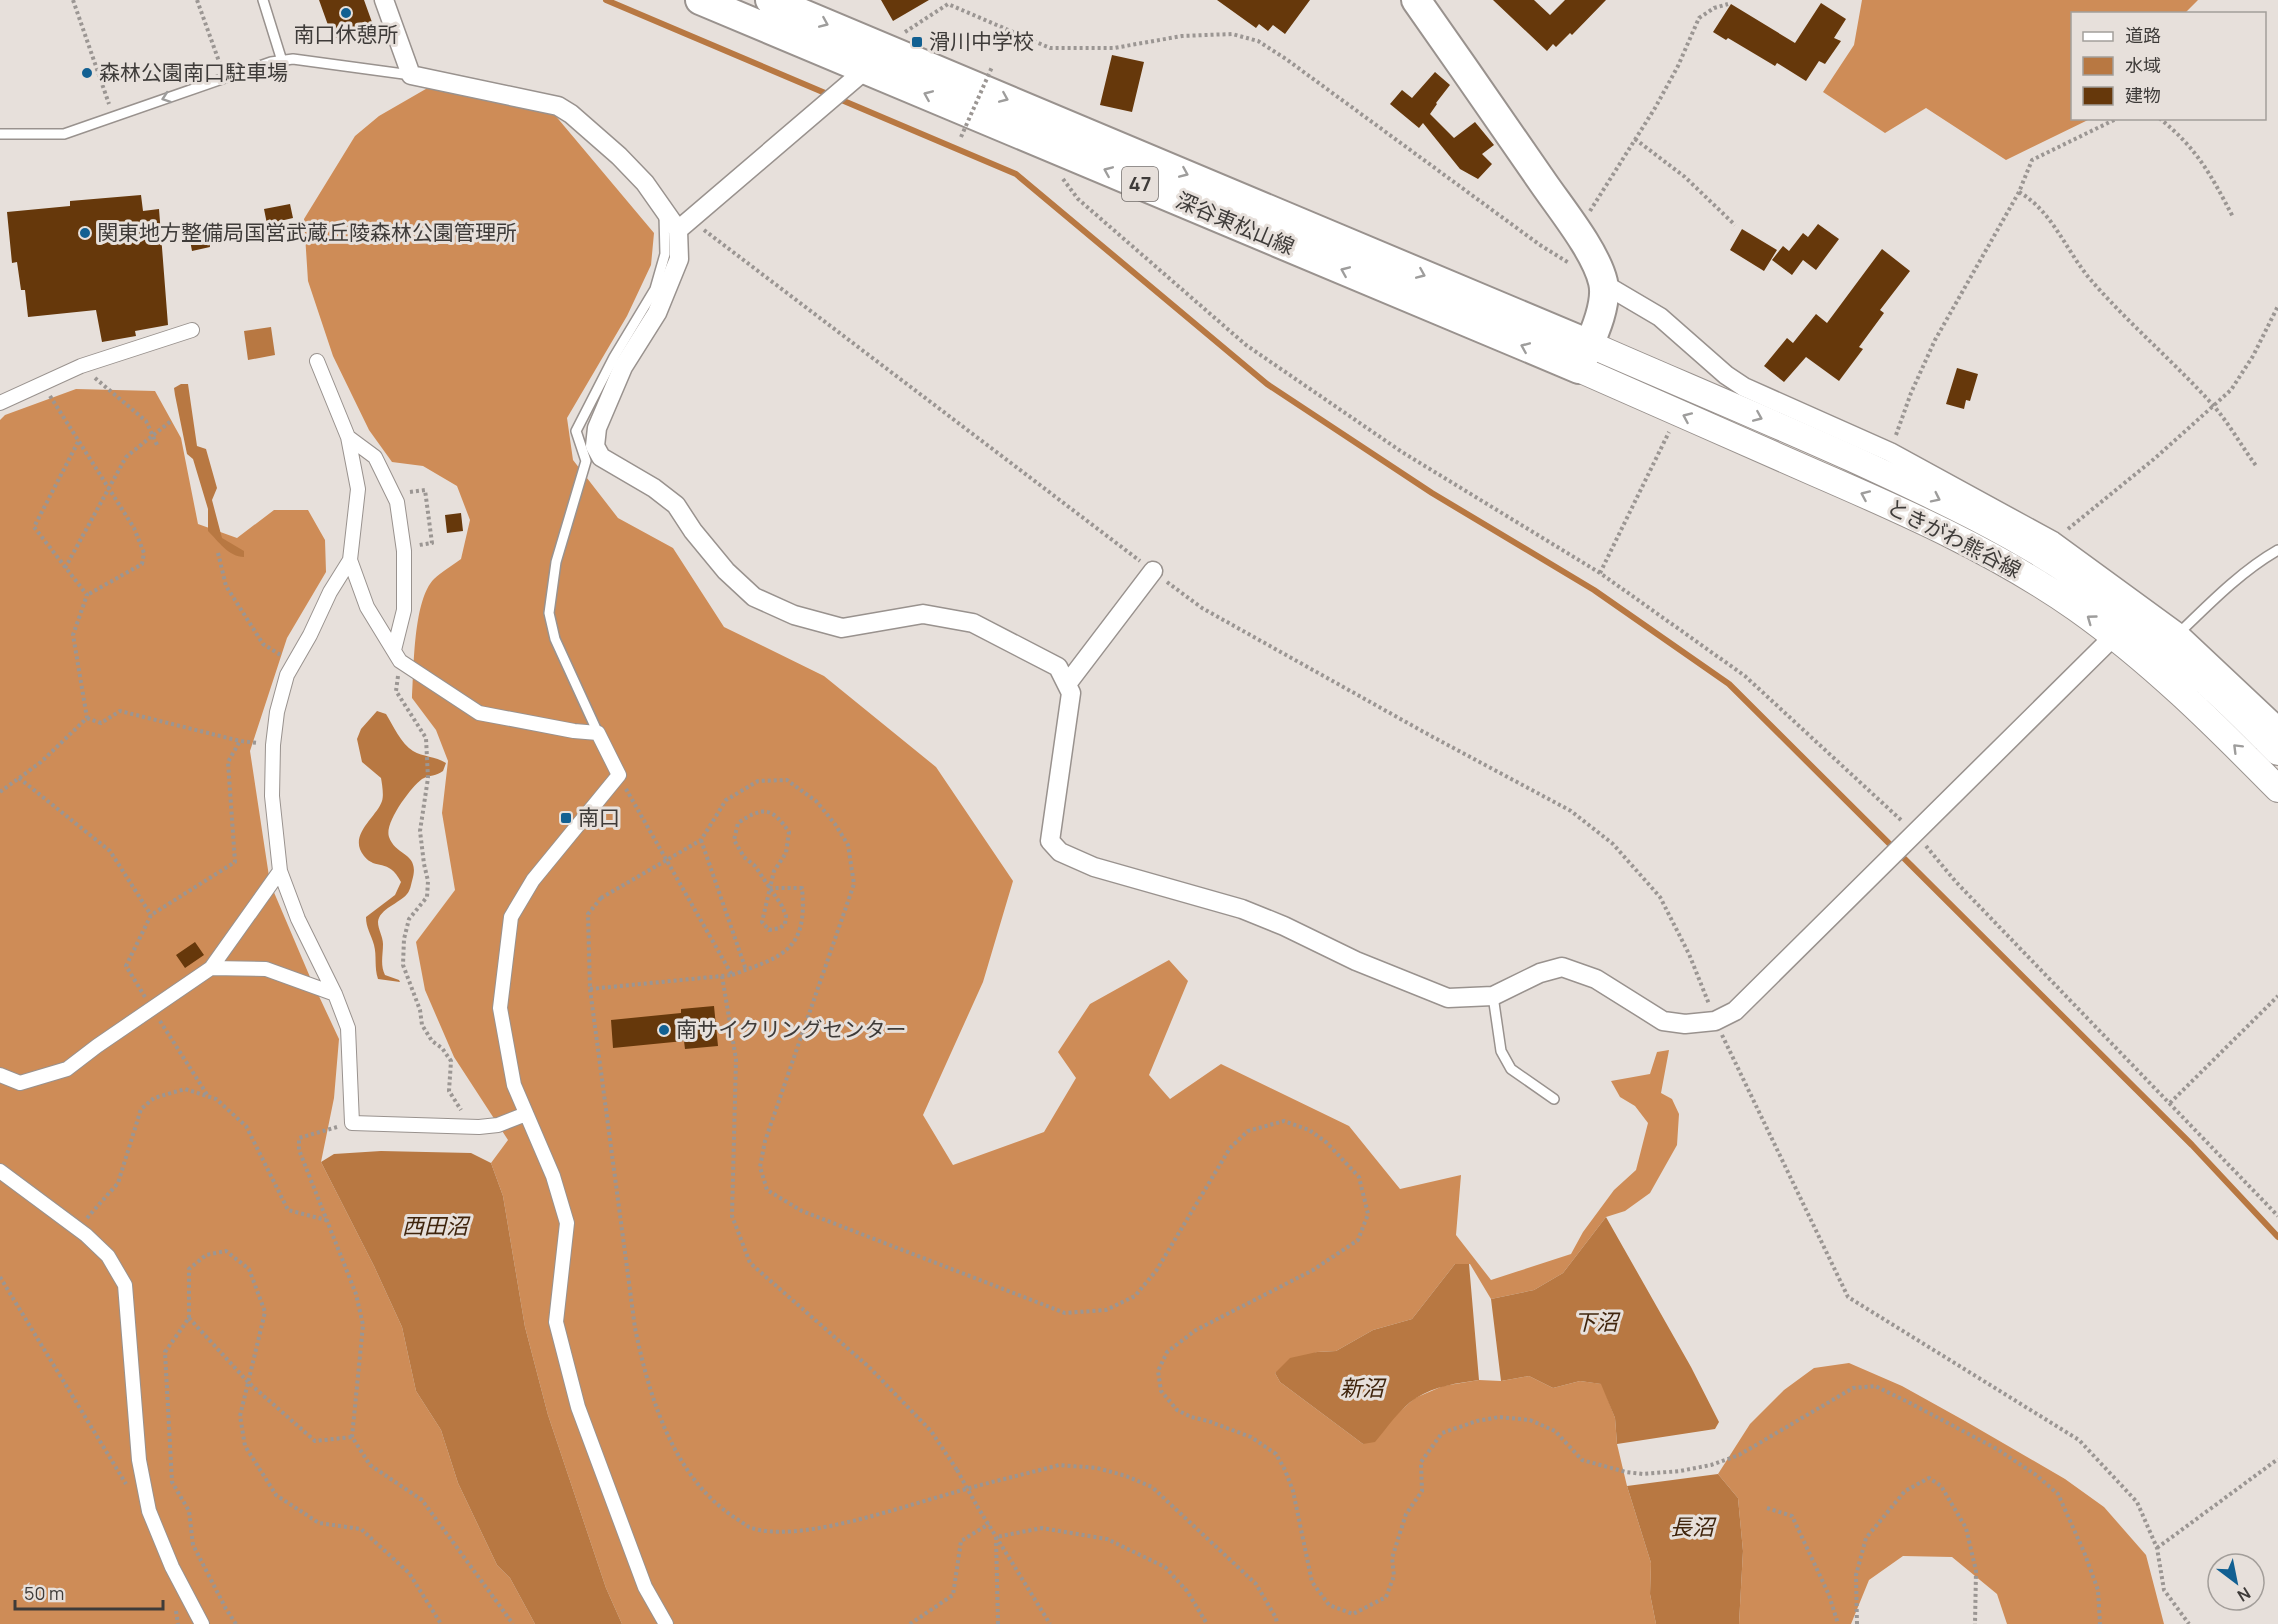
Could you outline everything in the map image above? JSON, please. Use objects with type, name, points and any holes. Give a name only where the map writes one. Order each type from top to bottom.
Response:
[{"type":"main road","name":"深谷東松山線","points":[[700,0],[866,70],[1584,357]]},
{"type":"main road","name":"深谷東松山線","points":[[770,0],[887,49],[1584,357]]},
{"type":"main road","points":[[1416,0],[1574,228],[1597,266],[1604,284],[1598,322],[1584,357]]},
{"type":"main road","name":"ときがわ熊谷線","points":[[1584,357],[1970,544],[2030,577],[2154,667],[2278,789]]},
{"type":"main road","name":"ときがわ熊谷線","points":[[1584,357],[1795,433],[1979,519],[2044,557],[2173,640],[2221,694],[2278,752]]},
{"type":"street","points":[[384,0],[411,75],[558,106],[571,114],[619,156],[664,208],[685,225]]},
{"type":"street","points":[[887,49],[842,91],[685,225],[679,259],[657,313],[622,367],[597,428],[595,446],[601,457],[654,488],[676,505],[693,531],[726,571],[754,597],[794,615],[842,628],[923,614],[973,623],[1058,667],[1071,693],[1050,841],[1060,852],[1094,867],[1242,909],[1284,926],[1356,961],[1448,998],[1493,996],[1540,973],[1562,967],[1596,980],[1663,1021],[1685,1024],[1715,1021],[1735,1011],[2114,636]]},
{"type":"street","points":[[1604,284],[1660,318],[1726,375],[1744,387],[1890,452],[2053,541],[2278,726]]},
{"type":"street","points":[[0,403],[41,382],[81,366],[192,330]]},
{"type":"street","points":[[317,361],[348,437],[358,489],[350,560],[330,592],[310,635],[287,675],[277,712],[273,745],[272,796],[280,871],[298,919],[348,1028],[352,1123],[498,1125],[526,1114]]},
{"type":"street","points":[[348,437],[375,457],[397,502],[403,546],[404,610],[397,655]]},
{"type":"street","points":[[350,560],[367,607],[397,655],[480,713],[574,731],[598,733],[619,775],[533,880],[511,917],[500,1008],[514,1085],[553,1176],[567,1223],[555,1322],[578,1407],[645,1587],[666,1624]]},
{"type":"street","points":[[1067,684],[1153,571]]},
{"type":"street","points":[[0,1074],[20,1083],[67,1069],[211,968],[280,871]]},
{"type":"street","points":[[211,968],[266,969],[334,994]]},
{"type":"street","points":[[0,1171],[78,1229],[108,1256],[125,1286],[139,1460],[149,1511],[172,1567],[202,1624]]},
{"type":"lane","points":[[263,0],[282,61]]},
{"type":"lane","points":[[0,134],[64,134],[252,68],[293,59],[411,75]]},
{"type":"lane","points":[[598,733],[555,639],[549,613],[556,562],[585,461],[576,430],[614,357],[655,289],[665,254],[664,208]]},
{"type":"lane","points":[[2173,640],[2256,565],[2278,550]]},
{"type":"lane","points":[[1493,996],[1501,1051],[1511,1069],[1554,1099]]},
{"type":"path","points":[[73,0],[111,108]]},
{"type":"path","points":[[197,0],[221,68]]},
{"type":"path","points":[[887,49],[901,34],[948,4],[1050,48],[1114,48],[1182,36],[1232,34],[1258,41],[1286,59],[1540,245],[1604,284]]},
{"type":"path","points":[[1574,228],[1592,208],[1655,108],[1678,66],[1699,18],[1714,8],[1728,4]]},
{"type":"path","points":[[961,137],[992,68]]},
{"type":"path","points":[[1890,452],[1911,393],[1935,340],[2019,192],[2032,160],[2114,120]]},
{"type":"path","points":[[2161,120],[2195,151],[2233,217]]},
{"type":"path","points":[[1635,139],[1685,177],[1735,225]]},
{"type":"path","points":[[1059,172],[1078,199],[1246,345],[1402,452],[1600,573],[1745,676],[1915,833],[1956,882],[2278,1216]]},
{"type":"path","points":[[2019,192],[2047,214],[2070,253],[2091,280],[2214,406],[2257,467]]},
{"type":"path","points":[[685,225],[1202,608],[1571,811],[1613,843],[1660,897],[1689,954],[1715,1021],[1848,1297],[2079,1440],[2136,1502],[2157,1548],[2164,1590],[2189,1624]]},
{"type":"path","points":[[2053,541],[2154,459],[2231,390],[2253,356],[2278,306]]},
{"type":"path","points":[[81,366],[146,421],[158,447]]},
{"type":"path","points":[[41,382],[134,528],[144,553],[142,564],[87,595],[73,635],[87,718]]},
{"type":"path","points":[[65,568],[126,457],[171,421]]},
{"type":"path","points":[[1600,573],[1672,426]]},
{"type":"path","points":[[78,442],[34,527],[87,595]]},
{"type":"path","points":[[393,494],[425,490],[432,543],[403,546]]},
{"type":"path","points":[[218,553],[226,586],[263,644],[294,663]]},
{"type":"path","points":[[397,655],[396,691],[426,738],[428,778],[420,831],[428,881],[427,897],[409,920],[404,939],[403,965],[420,1010],[422,1025],[432,1041],[442,1048],[451,1061],[449,1091],[471,1126]]},
{"type":"path","points":[[87,718],[100,723],[120,711],[240,741],[273,745]]},
{"type":"path","points":[[0,792],[41,762],[87,718]]},
{"type":"path","points":[[208,1096],[126,966],[151,915],[235,862],[228,762],[240,741]]},
{"type":"path","points":[[619,775],[732,975]]},
{"type":"path","points":[[19,778],[110,851],[151,915]]},
{"type":"path","points":[[1277,1624],[1276,1618],[1256,1584],[1152,1487],[1126,1476],[1097,1468],[1059,1465],[822,1528],[778,1532],[749,1527],[723,1509],[698,1486],[666,1429],[642,1364],[635,1328],[590,989],[588,914],[601,898],[701,840],[726,800],[758,781],[787,780],[816,801],[835,824],[848,845],[854,884],[765,1141],[760,1167],[767,1190],[802,1211],[1065,1313],[1106,1310],[1135,1296],[1156,1271],[1230,1148],[1248,1131],[1284,1121],[1309,1130],[1326,1142],[1359,1178],[1368,1214],[1358,1240],[1313,1270],[1196,1330],[1167,1352],[1158,1371],[1161,1392],[1177,1410],[1251,1437],[1276,1454],[1293,1491],[1312,1581],[1329,1605],[1353,1614],[1386,1597],[1394,1576],[1392,1558],[1406,1514],[1422,1491],[1421,1462],[1442,1433],[1499,1416],[1530,1420],[1555,1431],[1582,1460],[1642,1474],[1680,1471],[1711,1465],[1739,1455],[1852,1388],[1875,1386],[1997,1449],[2036,1475],[2058,1494],[2085,1552],[2098,1590],[2100,1624]]},
{"type":"path","points":[[770,888],[755,866],[744,857],[734,840],[738,823],[754,812],[768,810],[779,817],[789,832],[786,853],[774,871],[770,888],[762,922],[769,930],[780,928],[785,924],[786,916],[770,888]]},
{"type":"path","points":[[701,840],[746,970]]},
{"type":"path","points":[[590,989],[732,975],[773,960],[787,951],[800,931],[802,888],[770,888]]},
{"type":"path","points":[[722,976],[736,1059],[732,1216],[750,1263],[869,1367],[931,1431],[1050,1624]]},
{"type":"path","points":[[2170,1103],[2278,996]]},
{"type":"path","points":[[78,1229],[118,1183],[141,1108],[154,1098],[185,1089],[216,1099],[246,1126],[288,1210],[327,1221]]},
{"type":"path","points":[[352,1123],[299,1138],[299,1150],[356,1294],[363,1325],[351,1437],[370,1465],[422,1500],[513,1624]]},
{"type":"path","points":[[236,1624],[193,1545],[189,1511],[172,1482],[165,1352],[189,1318],[189,1269],[206,1255],[226,1251],[249,1269],[265,1312],[240,1416],[245,1446],[276,1495],[319,1523],[362,1529],[409,1573],[441,1624]]},
{"type":"path","points":[[0,1277],[131,1491],[149,1511]]},
{"type":"path","points":[[189,1318],[249,1383],[315,1441],[351,1437]]},
{"type":"path","points":[[2157,1548],[2278,1459]]},
{"type":"path","points":[[1857,1624],[1856,1575],[1866,1538],[1905,1491],[1929,1478],[1941,1486],[1966,1528],[1976,1571],[1975,1624]]},
{"type":"path","points":[[1767,1508],[1792,1516],[1829,1595],[1838,1624]]},
{"type":"path","points":[[910,1624],[953,1595],[961,1541],[988,1524]]},
{"type":"path","points":[[996,1537],[1042,1528],[1107,1539],[1165,1567],[1188,1591],[1207,1624]]},
{"type":"path","points":[[996,1537],[998,1624]]},
{"type":"shaded area","points":[[1862,0],[2198,0],[2186,12],[2071,12],[2071,120],[2088,120],[2006,160],[1926,108],[1885,133],[1823,92],[1854,45]]},
{"type":"shaded area","points":[[431,86],[549,108],[654,233],[651,265],[627,316],[567,418],[573,460],[618,518],[673,548],[724,627],[824,676],[936,767],[1013,881],[983,982],[923,1115],[953,1165],[1044,1132],[1076,1078],[1058,1052],[1090,1004],[1169,960],[1188,981],[1149,1075],[1170,1099],[1221,1064],[1349,1126],[1400,1189],[1461,1175],[1456,1235],[1491,1280],[1571,1254],[1583,1232],[1614,1190],[1636,1170],[1648,1123],[1635,1106],[1620,1097],[1611,1081],[1650,1074],[1657,1052],[1669,1050],[1661,1093],[1672,1099],[1679,1114],[1677,1145],[1650,1193],[1625,1211],[1606,1217],[1563,1273],[1534,1290],[1491,1299],[1470,1264],[1455,1264],[1412,1319],[1373,1330],[1336,1351],[1317,1352],[1275,1373],[1280,1382],[1363,1444],[1415,1398],[1443,1386],[1479,1380],[1501,1381],[1529,1376],[1553,1388],[1580,1381],[1602,1384],[1615,1418],[1617,1444],[1627,1486],[1651,1563],[1650,1594],[1656,1624],[622,1624],[606,1588],[548,1415],[525,1327],[503,1196],[491,1163],[508,1140],[454,1057],[425,990],[416,942],[455,890],[442,813],[448,761],[436,730],[412,698],[418,618],[427,589],[434,579],[461,559],[470,520],[457,486],[423,466],[392,462],[369,430],[333,356],[308,281],[304,219],[355,136],[379,116]]},
{"type":"shaded area","points":[[76,389],[155,391],[181,438],[198,524],[237,538],[274,510],[308,510],[325,540],[326,572],[287,638],[250,751],[270,883],[339,1039],[334,1098],[321,1162],[402,1327],[416,1391],[441,1430],[458,1483],[497,1565],[510,1578],[535,1624],[0,1624],[0,420],[5,415]]},
{"type":"shaded area","points":[[1849,1363],[1902,1386],[1965,1421],[2065,1479],[2104,1507],[2146,1555],[2164,1624],[2007,1624],[1997,1594],[1952,1557],[1903,1556],[1869,1580],[1851,1624],[1739,1624],[1743,1551],[1738,1498],[1718,1474],[1750,1424],[1784,1390],[1814,1368]]},
{"type":"water","points":[[271,327],[275,355],[248,360],[244,331]]},
{"type":"water","points":[[181,384],[188,384],[197,446],[206,449],[217,488],[212,500],[222,538],[244,551],[244,557],[233,554],[208,531],[208,509],[193,459],[187,454],[175,395],[174,388]]},
{"type":"water","points":[[377,711],[386,714],[409,748],[446,763],[443,771],[422,779],[412,789],[390,823],[389,837],[392,843],[411,860],[414,872],[408,893],[382,913],[378,922],[383,941],[383,971],[385,975],[400,982],[378,979],[375,949],[366,917],[395,895],[401,882],[396,874],[387,867],[373,863],[364,856],[359,841],[383,799],[381,778],[362,762],[357,739],[361,729]]},
{"type":"water","name":"西田沼","points":[[381,1151],[471,1153],[491,1163],[503,1196],[525,1327],[548,1415],[606,1588],[622,1624],[535,1624],[510,1578],[497,1565],[458,1483],[441,1430],[416,1391],[402,1327],[321,1162],[334,1154]]},
{"type":"water","name":"下沼","points":[[1606,1217],[1691,1367],[1719,1422],[1715,1429],[1617,1444],[1615,1418],[1601,1384],[1580,1381],[1553,1388],[1529,1376],[1501,1381],[1491,1299],[1534,1290],[1563,1273]]},
{"type":"water","name":"新沼","points":[[1455,1264],[1469,1264],[1479,1380],[1447,1386],[1423,1394],[1394,1418],[1375,1442],[1363,1444],[1280,1382],[1275,1373],[1290,1358],[1317,1352],[1336,1351],[1373,1330],[1412,1319]]},
{"type":"water","name":"長沼","points":[[1718,1474],[1738,1498],[1743,1551],[1739,1624],[1656,1624],[1650,1594],[1651,1563],[1627,1486]]},
{"type":"building","name":"南口休憩所","points":[[319,0],[364,0],[373,25],[333,39]]},
{"type":"building","points":[[881,0],[929,0],[893,21]]},
{"type":"building","points":[[1217,0],[1310,0],[1285,34],[1273,25],[1268,31],[1259,24],[1256,28]]},
{"type":"building","points":[[1493,0],[1534,0],[1550,15],[1565,0],[1606,0],[1572,35],[1570,33],[1556,47],[1553,44],[1547,51]]},
{"type":"building","points":[[1821,3],[1846,19],[1834,38],[1841,41],[1825,64],[1819,61],[1806,81],[1777,63],[1775,66],[1728,38],[1726,40],[1713,32],[1731,4],[1795,43]]},
{"type":"building","points":[[1112,55],[1144,62],[1132,112],[1100,105]]},
{"type":"building","points":[[1435,72],[1450,85],[1430,114],[1454,138],[1475,122],[1494,145],[1482,154],[1492,164],[1478,179],[1460,169],[1423,123],[1419,128],[1390,104],[1402,90],[1412,98]]},
{"type":"building","points":[[141,195],[143,211],[159,209],[168,325],[135,331],[136,336],[102,342],[96,310],[28,317],[25,290],[21,290],[17,262],[12,263],[7,212],[70,206],[70,201]]},
{"type":"building","points":[[290,204],[293,218],[267,224],[264,209]]},
{"type":"building","points":[[1818,224],[1839,239],[1816,270],[1803,260],[1792,275],[1772,260],[1783,246],[1789,251],[1803,233],[1808,237]]},
{"type":"building","points":[[207,226],[210,247],[192,251],[188,230]]},
{"type":"building","points":[[1742,229],[1777,250],[1764,271],[1730,250]]},
{"type":"building","points":[[1882,249],[1910,271],[1880,310],[1884,313],[1859,347],[1863,349],[1839,381],[1806,357],[1784,382],[1764,366],[1787,338],[1793,343],[1816,314],[1827,323]]},
{"type":"building","points":[[1957,368],[1978,374],[1970,401],[1966,400],[1964,409],[1946,404]]},
{"type":"building","points":[[461,513],[463,531],[447,533],[445,515]]},
{"type":"building","points":[[195,942],[204,955],[185,968],[176,955]]},
{"type":"building","name":"南サイクリングセンター","points":[[714,1006],[718,1046],[685,1049],[684,1041],[613,1048],[611,1020],[681,1013],[681,1009]]},
{"type":"waterway","points":[[606,0],[1016,174],[1267,384],[1432,493],[1594,590],[1729,684],[2192,1145],[2278,1237]]},
{"type":"place","name":"南口休憩所","points":[[346,13]]},
{"type":"place","name":"滑川中学校","points":[[917,42]]},
{"type":"place","name":"森林公園南口駐車場","points":[[87,73]]},
{"type":"place","name":"関東地方整備局国営武蔵丘陵森林公園管理所","points":[[85,233]]},
{"type":"place","name":"南口","points":[[566,818]]},
{"type":"place","name":"南サイクリングセンター","points":[[664,1030]]}]
